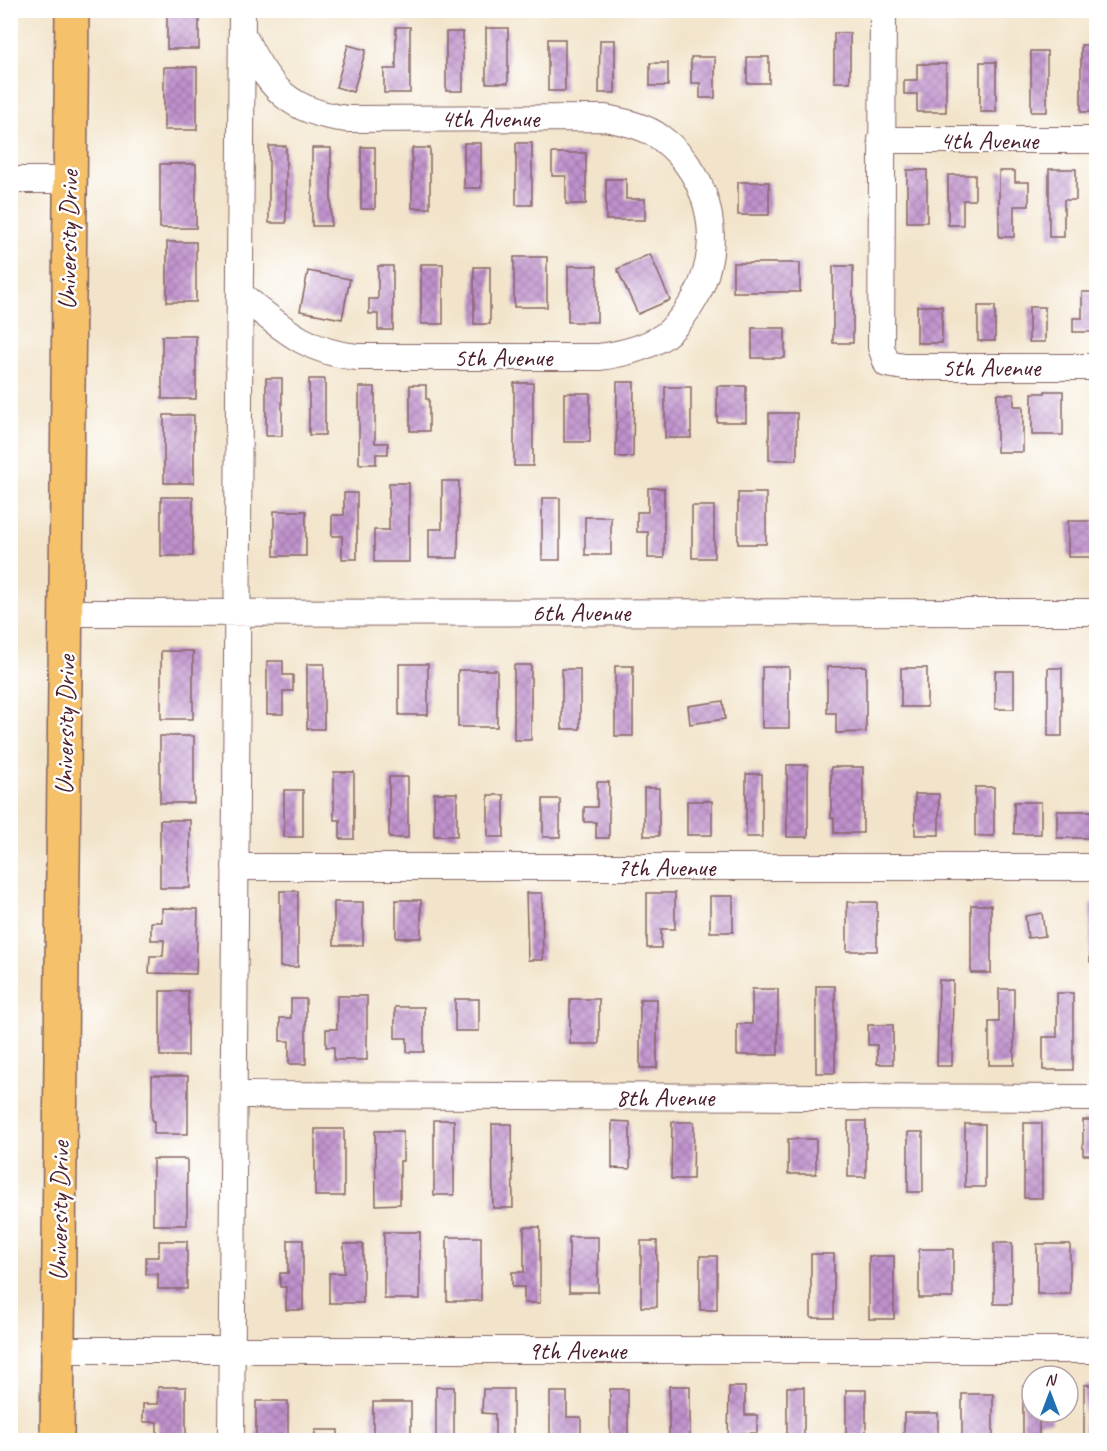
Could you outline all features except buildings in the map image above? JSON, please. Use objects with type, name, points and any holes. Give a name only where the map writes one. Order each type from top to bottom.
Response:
[{"type":"main road","name":"University Drive","points":[[57,1440],[72,10]]},
{"type":"street","points":[[881,140],[883,10]]},
{"type":"street","points":[[231,1440],[242,22]]},
{"type":"street","name":"4th Avenue","points":[[242,22],[260,68],[278,92],[291,102],[327,117],[347,119],[605,118],[642,128],[660,138],[690,168],[708,210],[712,235]]},
{"type":"street","name":"4th Avenue","points":[[881,140],[1096,140]]},
{"type":"street","name":"5th Avenue","points":[[881,140],[881,347],[887,364],[904,368],[1096,367]]},
{"type":"street","points":[[10,180],[69,180]]},
{"type":"street","name":"5th Avenue","points":[[241,295],[297,338],[315,348],[337,355],[357,357],[599,357],[621,354],[642,347],[665,335],[682,318],[705,278],[712,235]]},
{"type":"street","name":"6th Avenue","points":[[66,613],[237,611],[1096,612]]},
{"type":"street","name":"7th Avenue","points":[[235,867],[1096,867]]},
{"type":"street","name":"8th Avenue","points":[[234,1095],[1096,1098]]},
{"type":"street","name":"9th Avenue","points":[[58,1350],[1096,1350]]},
{"type":"path","points":[[10,77],[12,10]]},
{"type":"path","points":[[10,140],[10,153]]}]
